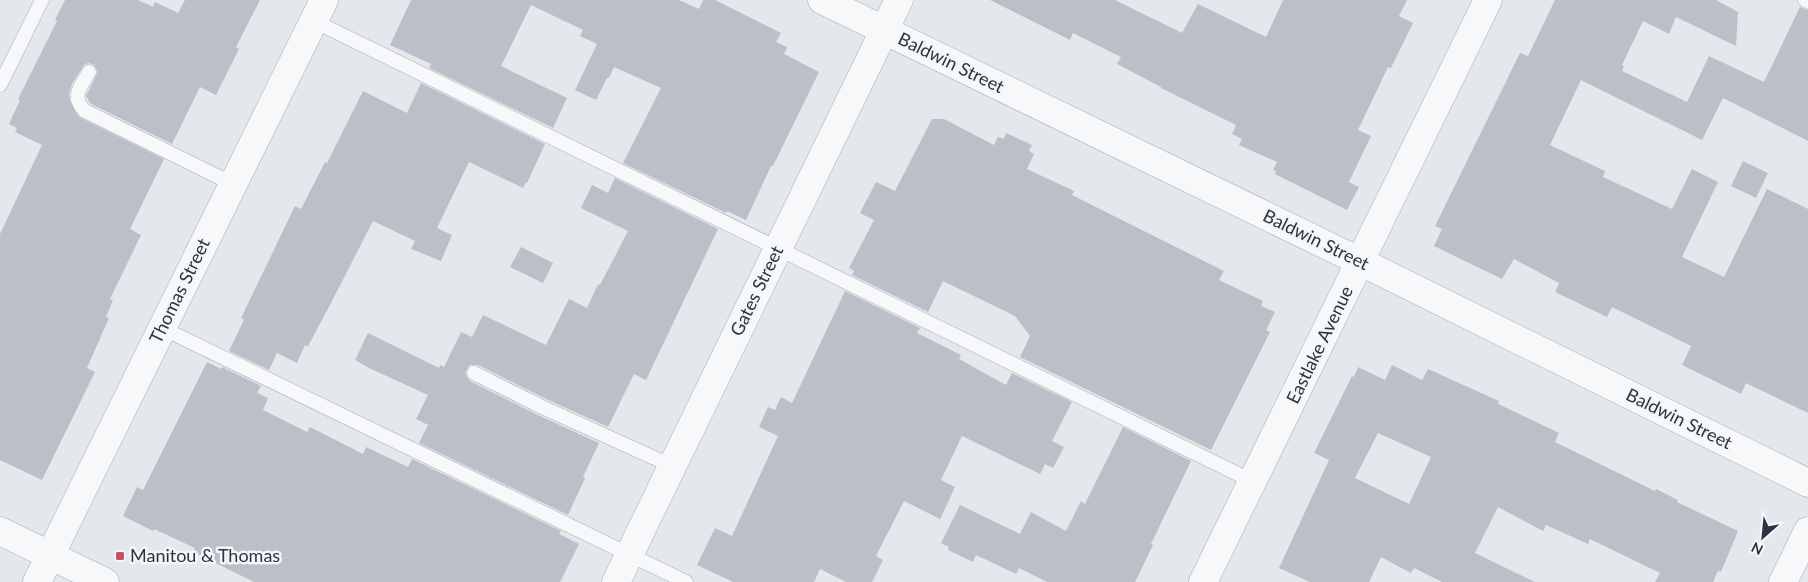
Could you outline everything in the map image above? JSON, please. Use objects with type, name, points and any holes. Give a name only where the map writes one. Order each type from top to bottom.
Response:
[{"type":"street","name":"Baldwin Street","points":[[822,0],[1361,262],[1808,483]]},
{"type":"street","name":"Gates Street","points":[[616,582],[899,0]]},
{"type":"street","name":"Eastlake Avenue","points":[[1203,582],[1488,0]]},
{"type":"street","name":"Thomas Street","points":[[37,582],[319,11]]},
{"type":"street","points":[[1783,582],[1808,530]]},
{"type":"street","points":[[0,531],[106,582]]},
{"type":"lane","points":[[0,85],[42,0]]},
{"type":"lane","points":[[319,11],[778,248],[1252,481]]},
{"type":"lane","points":[[89,72],[77,96],[78,104],[85,111],[233,184]]},
{"type":"lane","points":[[162,328],[686,582]]},
{"type":"lane","points":[[474,373],[542,407],[672,466]]},
{"type":"building","points":[[65,0],[138,0],[153,7],[155,2],[178,13],[185,0],[260,0],[236,47],[239,49],[216,95],[200,87],[172,144],[91,104],[86,96],[98,72],[94,65],[88,63],[84,65],[72,84],[69,94],[70,102],[79,117],[164,159],[130,229],[141,235],[110,299],[113,300],[106,317],[109,318],[87,368],[95,372],[42,480],[0,460],[0,234],[42,145],[15,132],[17,128],[9,124],[20,100],[18,99],[57,21],[55,20]]},
{"type":"building","points":[[411,0],[679,0],[699,9],[703,0],[715,0],[781,33],[776,42],[787,47],[784,54],[819,72],[746,220],[727,211],[726,213],[623,163],[661,88],[614,67],[596,100],[575,90],[597,44],[580,36],[583,30],[531,5],[501,66],[567,98],[553,128],[429,68],[431,64],[390,45]]},
{"type":"building","points":[[990,0],[1115,0],[1182,33],[1198,4],[1266,37],[1283,0],[1407,0],[1399,16],[1413,23],[1391,68],[1388,67],[1358,130],[1371,136],[1349,182],[1359,187],[1347,210],[1275,174],[1276,171],[1273,170],[1277,162],[1239,145],[1242,139],[1232,134],[1236,125],[1117,64],[1121,57],[1073,33],[1070,40]]},
{"type":"building","points":[[1555,0],[1716,0],[1738,12],[1736,46],[1676,17],[1669,34],[1643,21],[1622,65],[1624,66],[1622,71],[1687,102],[1709,56],[1764,82],[1800,7],[1808,10],[1808,141],[1723,98],[1702,140],[1581,80],[1550,145],[1605,171],[1603,177],[1672,209],[1692,169],[1718,182],[1682,257],[1724,277],[1767,189],[1808,209],[1808,413],[1746,383],[1741,394],[1682,365],[1691,346],[1612,307],[1607,317],[1555,292],[1559,283],[1514,259],[1502,279],[1434,246],[1442,229],[1435,226],[1520,53],[1528,56]]},
{"type":"building","points":[[421,83],[545,144],[527,183],[523,188],[469,162],[437,228],[452,235],[441,261],[411,249],[415,241],[373,221],[330,305],[308,346],[305,345],[297,363],[277,353],[269,370],[229,351],[244,320],[241,318],[295,206],[301,209],[325,162],[327,163],[363,91],[407,113]]},
{"type":"building","points":[[932,119],[944,119],[994,145],[998,137],[1004,139],[1006,133],[1032,145],[1029,151],[1034,154],[1027,169],[1074,191],[1072,195],[1224,271],[1219,280],[1263,301],[1261,306],[1275,312],[1266,330],[1270,332],[1211,450],[1020,357],[1030,336],[1015,316],[943,281],[928,312],[852,275],[854,271],[849,268],[874,220],[860,213],[876,182],[895,191]]},
{"type":"building","points":[[1743,161],[1768,173],[1756,198],[1731,186]]},
{"type":"building","points":[[615,178],[718,229],[646,380],[634,374],[608,427],[478,365],[470,365],[465,373],[470,381],[599,443],[568,515],[419,443],[428,425],[416,419],[428,395],[355,360],[368,333],[439,368],[440,365],[444,367],[461,332],[472,337],[483,315],[546,345],[569,299],[587,308],[598,284],[600,285],[628,231],[581,208],[592,185],[608,193]]},
{"type":"building","points":[[521,247],[553,263],[543,283],[510,267]]},
{"type":"building","points":[[845,291],[920,328],[917,333],[961,355],[959,359],[1006,385],[1012,373],[1072,402],[1052,441],[1064,447],[1053,468],[1045,464],[1040,474],[962,436],[941,480],[955,487],[940,519],[904,501],[876,556],[883,560],[872,582],[846,582],[820,569],[814,582],[733,582],[697,565],[715,528],[732,536],[778,436],[759,427],[768,407],[775,410],[781,397],[792,403]]},
{"type":"building","points":[[207,362],[221,369],[222,367],[261,386],[257,393],[268,398],[263,410],[307,432],[310,427],[363,454],[366,447],[408,467],[412,459],[561,531],[559,534],[579,544],[560,582],[254,582],[193,552],[195,548],[154,529],[153,531],[123,516],[137,487],[143,490]]},
{"type":"building","points":[[1392,365],[1422,380],[1428,369],[1499,401],[1498,404],[1559,433],[1555,442],[1655,491],[1656,489],[1678,500],[1677,502],[1738,531],[1721,572],[1718,571],[1713,582],[1655,582],[1660,573],[1590,539],[1588,544],[1546,525],[1543,531],[1498,507],[1475,553],[1535,582],[1442,582],[1414,568],[1411,573],[1381,557],[1369,582],[1310,582],[1279,568],[1329,460],[1314,453],[1352,376],[1354,377],[1358,367],[1385,380]],"holes":[[[1378,433],[1431,457],[1409,504],[1355,478]]]},
{"type":"building","points":[[1123,427],[1191,461],[1135,582],[1047,582],[1019,568],[1016,574],[976,555],[973,562],[948,550],[949,547],[941,543],[960,505],[1020,534],[1031,512],[1066,531],[1081,501],[1085,504]]},
{"type":"place","name":"Manitou & Thomas","points":[[120,556]]}]
